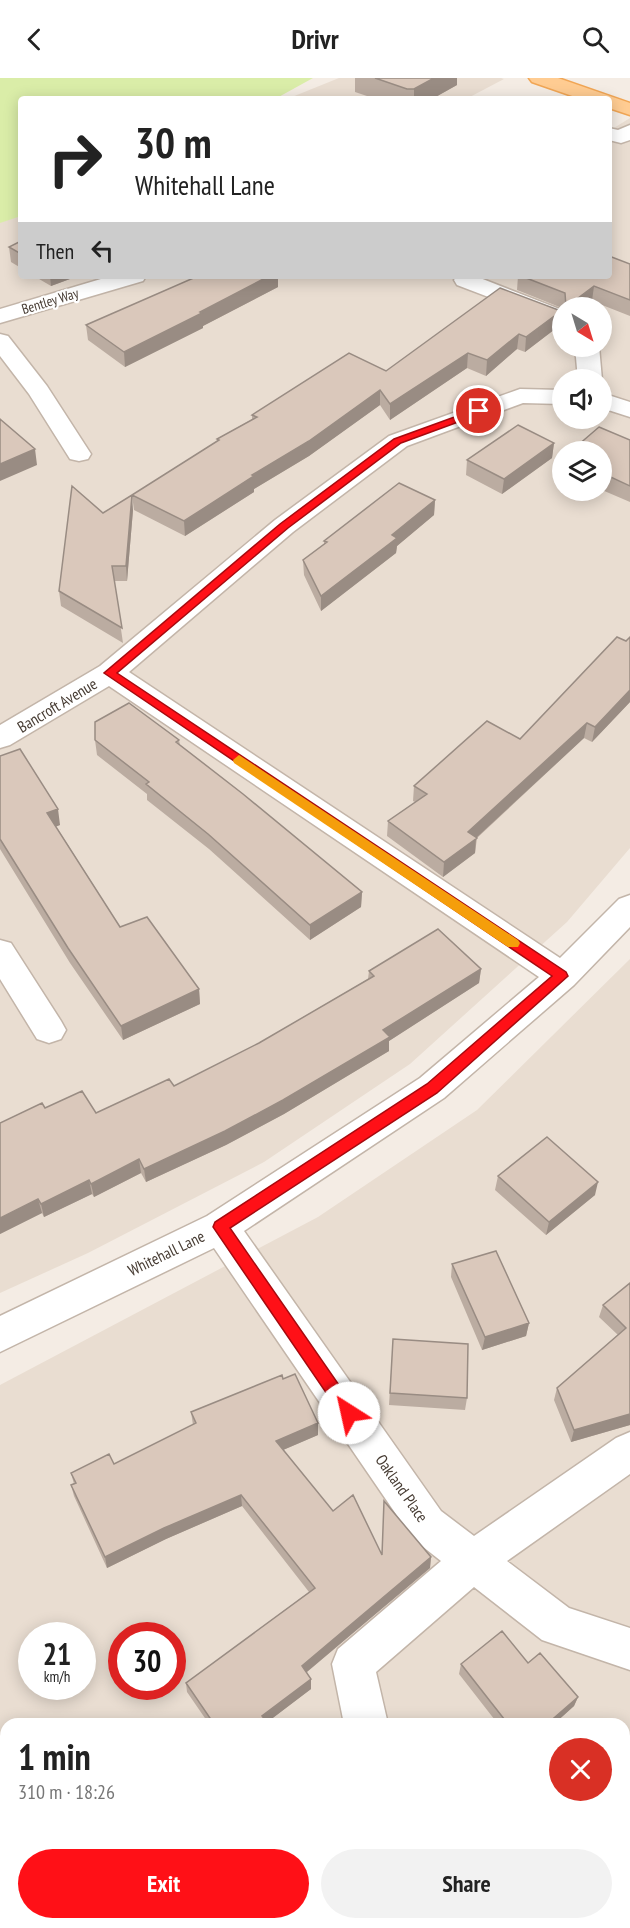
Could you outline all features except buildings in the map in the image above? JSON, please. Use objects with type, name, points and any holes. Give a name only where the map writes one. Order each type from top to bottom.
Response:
[{"type":"main road","points":[[539,78],[591,96]]},
{"type":"main road","points":[[612,103],[630,109]]},
{"type":"street","name":"Bentley Way","points":[[0,316],[125,279]]},
{"type":"street","points":[[465,280],[552,314]]},
{"type":"street","points":[[0,341],[39,390],[79,454]]},
{"type":"street","points":[[110,673],[284,526],[398,441],[520,396],[552,397]]},
{"type":"street","points":[[612,404],[630,410]]},
{"type":"street","name":"Bancroft Avenue","points":[[0,738],[110,673],[561,976]]},
{"type":"street","name":"Whitehall Lane","points":[[0,1335],[220,1227],[432,1088],[561,976],[630,908]]},
{"type":"street","points":[[0,952],[49,1030]]},
{"type":"street","name":"Oakland Place","points":[[220,1227],[427,1525],[557,1625],[630,1649]]},
{"type":"street","points":[[365,1718],[353,1664],[474,1560],[630,1451]]},
{"type":"shaded area","points":[[339,78],[504,79],[472,96],[294,96]]},
{"type":"shaded area","points":[[630,118],[630,848],[567,922],[410,1064],[264,1162],[88,1253],[0,1293],[0,214],[18,207],[18,279],[612,279],[612,129]]},
{"type":"shaded area","points":[[630,959],[630,1718],[0,1718],[0,1385],[318,1217],[477,1110]]},
{"type":"green space","points":[[0,78],[313,78],[280,96],[18,96],[18,217],[0,223]]},
{"type":"slow traffic","points":[[239,760],[513,943]]},
{"type":"route","points":[[349,1413],[220,1227],[432,1088],[561,976],[110,673],[284,526],[398,441],[479,411]]}]
